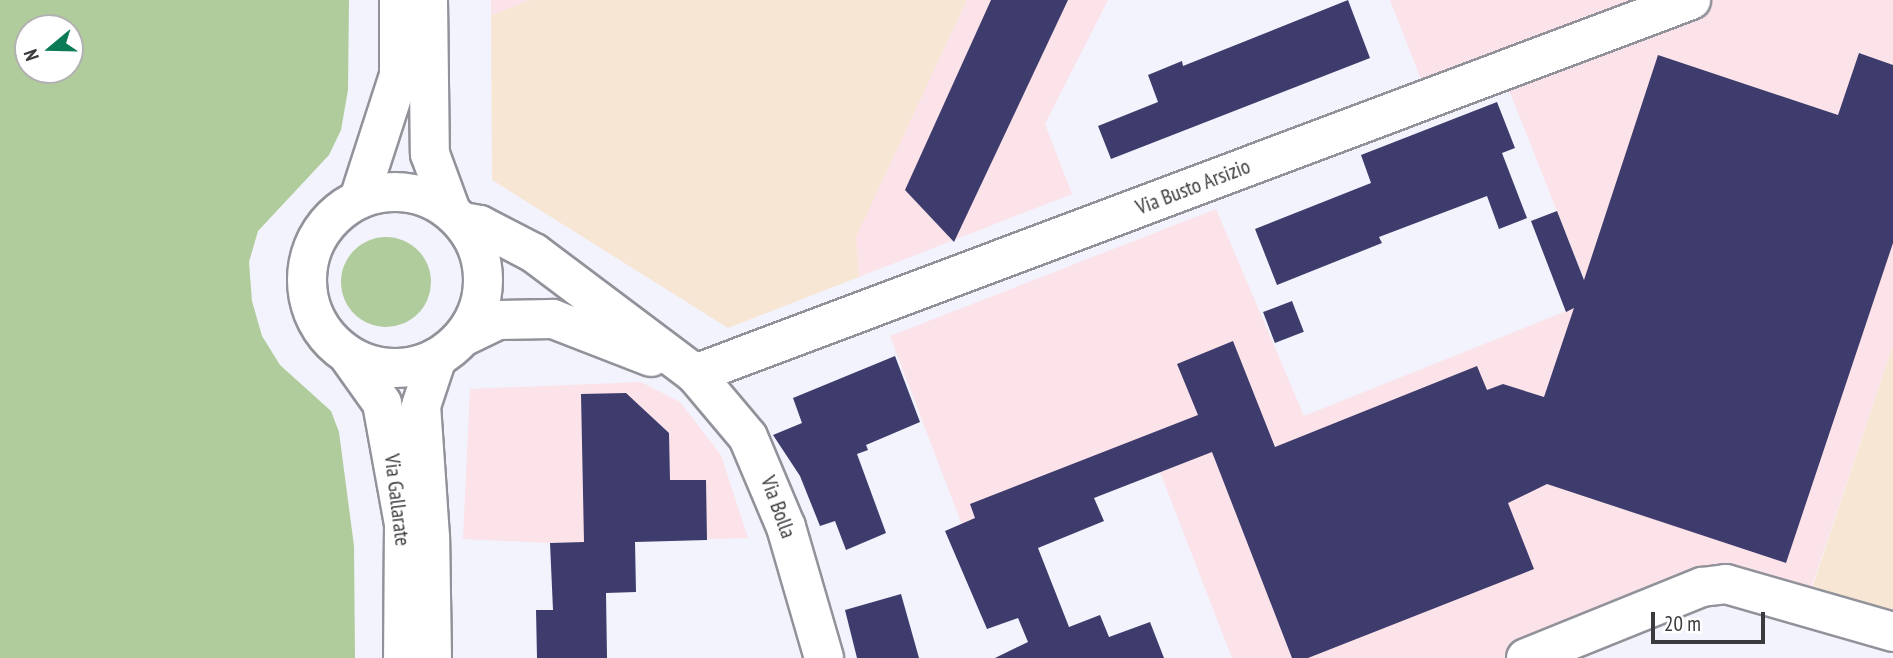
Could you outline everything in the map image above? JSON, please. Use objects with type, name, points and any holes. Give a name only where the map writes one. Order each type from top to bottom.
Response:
[{"type":"street","points":[[359,199],[399,75],[399,0]]},
{"type":"street","name":"Via Gallarate","points":[[428,0],[430,154],[457,217],[478,248],[484,278],[480,307],[450,348],[421,405],[430,537],[432,658]]},
{"type":"street","name":"Via Busto Arsizio","points":[[695,374],[1691,0]]},
{"type":"street","name":"Via Gallarate","points":[[403,658],[404,524],[383,403],[347,354],[316,319],[307,273],[323,229],[359,199],[383,192],[407,192],[457,217]]},
{"type":"street","name":"Via Bolla","points":[[457,217],[480,225],[534,253],[695,374],[748,437],[762,463],[786,527],[824,658]]},
{"type":"street","name":"Via Bolla","points":[[450,348],[498,320],[553,319],[695,374]]},
{"type":"street","points":[[347,354],[392,369],[450,348]]},
{"type":"street","points":[[1526,658],[1702,587],[1726,584],[1893,632]]},
{"type":"shaded area","points":[[491,0],[530,0],[491,15]]},
{"type":"shaded area","points":[[530,0],[967,0],[857,237],[859,277],[728,328],[492,180],[491,15]]},
{"type":"shaded area","points":[[967,0],[1108,0],[1045,124],[1072,194],[859,277],[856,237]]},
{"type":"shaded area","points":[[1390,0],[1662,0],[1426,92]]},
{"type":"shaded area","points":[[1706,0],[1893,0],[1893,344],[1806,603],[1748,584],[1511,658],[1232,658],[1160,472],[970,546],[890,336],[1216,209],[1304,416],[1574,308],[1584,279],[1503,75]]},
{"type":"shaded area","points":[[1893,344],[1893,646],[1802,618]]},
{"type":"shaded area","points":[[641,382],[680,402],[721,455],[748,538],[550,543],[463,539],[470,389]]},
{"type":"green space","points":[[0,0],[349,0],[348,90],[341,130],[329,155],[258,231],[249,262],[252,301],[262,336],[280,365],[331,411],[339,432],[354,546],[355,658],[0,658]]},
{"type":"green space","points":[[377,237],[395,237],[411,244],[424,257],[431,273],[431,291],[424,307],[411,320],[395,327],[377,327],[361,320],[348,307],[341,291],[341,273],[348,257],[361,244]]},
{"type":"building","points":[[991,0],[1068,0],[954,242],[905,190]]},
{"type":"building","points":[[1348,0],[1370,58],[1111,159],[1098,126],[1158,102],[1148,75],[1182,61],[1183,66]]},
{"type":"building","points":[[1859,53],[1893,65],[1893,243],[1786,563],[1547,484],[1508,503],[1534,569],[1308,658],[1292,658],[1212,452],[1094,498],[1104,521],[1038,548],[1069,627],[1100,615],[1109,637],[1150,622],[1164,658],[995,658],[1028,642],[1018,618],[987,629],[945,531],[975,518],[970,504],[1198,415],[1177,364],[1233,341],[1275,447],[1477,366],[1487,390],[1503,384],[1544,397],[1574,308],[1566,312],[1531,221],[1557,211],[1584,280],[1658,55],[1838,115]]},
{"type":"building","points":[[1497,102],[1515,148],[1502,153],[1527,218],[1499,229],[1487,196],[1379,237],[1382,243],[1277,285],[1255,229],[1371,183],[1361,155]]},
{"type":"building","points":[[1292,301],[1304,332],[1275,343],[1263,312]]},
{"type":"building","points":[[895,356],[920,422],[866,445],[868,450],[857,454],[886,533],[846,550],[835,521],[820,526],[800,476],[773,435],[802,423],[793,398]]},
{"type":"building","points":[[626,393],[669,433],[670,480],[706,480],[707,540],[635,542],[636,592],[606,593],[607,658],[537,658],[536,610],[553,610],[550,543],[584,542],[581,394]]},
{"type":"building","points":[[901,594],[919,658],[857,658],[845,610]]}]
